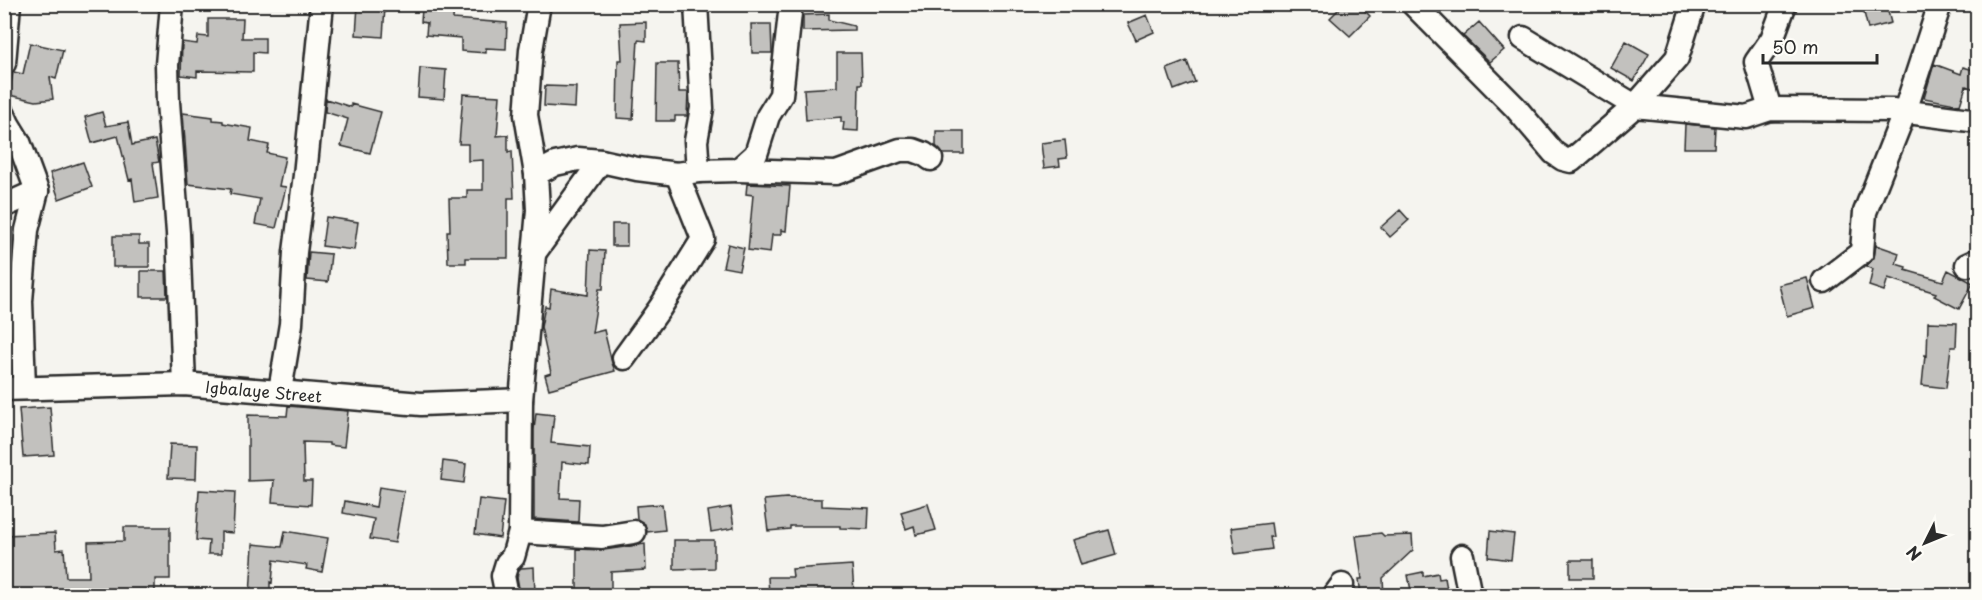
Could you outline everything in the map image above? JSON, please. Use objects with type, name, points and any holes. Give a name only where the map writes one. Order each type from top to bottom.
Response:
[{"type":"street","points":[[4,63],[9,4]]},
{"type":"street","points":[[172,4],[167,65],[168,102],[178,233],[184,384]]},
{"type":"street","points":[[280,391],[291,324],[295,252],[322,4]]},
{"type":"street","points":[[507,596],[503,576],[507,563],[513,557],[520,532],[521,400],[538,210],[536,174],[526,115],[531,50],[539,4]]},
{"type":"street","points":[[624,358],[660,308],[703,239],[688,172],[702,108],[696,4]]},
{"type":"street","points":[[738,170],[756,154],[768,116],[781,95],[790,4]]},
{"type":"street","points":[[1413,4],[1515,107],[1554,153],[1570,161],[1635,106],[1677,58],[1694,4]]},
{"type":"street","points":[[1770,109],[1756,62],[1772,39],[1785,4]]},
{"type":"street","points":[[1824,281],[1862,252],[1865,212],[1905,111],[1940,4]]},
{"type":"street","points":[[1523,38],[1635,106],[1746,117],[1770,109],[1905,111],[1977,121]]},
{"type":"street","points":[[4,115],[20,142],[37,191],[27,230],[14,388]]},
{"type":"street","points":[[536,174],[555,164],[578,159],[601,161],[637,169],[807,173],[837,173],[900,150],[913,150],[931,159]]},
{"type":"street","points":[[534,253],[601,161]]},
{"type":"street","points":[[4,206],[37,191]]},
{"type":"street","name":"Igbalaye Street","points":[[14,388],[184,384],[421,404],[521,400]]},
{"type":"street","points":[[520,532],[602,537],[634,532]]},
{"type":"street","points":[[1462,556],[1470,596]]},
{"type":"building","points":[[427,4],[454,4],[453,19],[507,23],[506,49],[486,48],[486,53],[461,51],[461,38],[426,35],[427,23],[421,22],[422,9],[427,9]]},
{"type":"building","points":[[1344,4],[1358,4],[1370,16],[1350,36],[1330,18]]},
{"type":"building","points":[[1862,4],[1886,4],[1891,23],[1868,29]]},
{"type":"building","points":[[358,5],[385,7],[383,37],[356,35]]},
{"type":"building","points":[[829,14],[829,20],[854,26],[854,30],[803,31],[803,15]]},
{"type":"building","points":[[1147,15],[1154,32],[1136,40],[1128,23]]},
{"type":"building","points":[[208,19],[243,19],[242,38],[265,38],[265,53],[253,52],[253,72],[197,71],[197,77],[181,75],[182,42],[197,44],[198,36],[208,37]]},
{"type":"building","points":[[646,22],[646,41],[638,40],[633,119],[617,118],[618,60],[622,60],[620,23]]},
{"type":"building","points":[[1479,22],[1504,50],[1490,62],[1463,36]]},
{"type":"building","points":[[751,24],[771,24],[772,53],[752,53]]},
{"type":"building","points":[[1626,41],[1649,54],[1634,81],[1611,68]]},
{"type":"building","points":[[30,43],[63,50],[56,79],[50,77],[53,99],[36,101],[9,95],[13,72],[23,74]]},
{"type":"building","points":[[837,53],[861,53],[862,84],[859,84],[858,131],[843,130],[844,122],[841,122],[841,117],[806,120],[804,89],[837,87]]},
{"type":"building","points":[[1187,61],[1195,82],[1174,90],[1167,69]]},
{"type":"building","points":[[657,63],[678,63],[679,92],[688,92],[687,116],[675,116],[675,121],[656,121]]},
{"type":"building","points":[[1934,64],[1961,74],[1963,67],[1977,71],[1977,90],[1966,86],[1960,105],[1924,98]]},
{"type":"building","points":[[420,68],[446,70],[444,99],[418,97]]},
{"type":"building","points":[[545,86],[576,87],[575,108],[544,106]]},
{"type":"building","points":[[463,94],[500,96],[497,136],[508,135],[508,152],[512,151],[514,198],[508,198],[508,258],[466,258],[466,263],[448,263],[449,198],[467,198],[467,190],[483,190],[483,160],[468,161],[468,144],[459,144]]},
{"type":"building","points":[[326,99],[351,107],[351,104],[381,112],[370,153],[341,146],[348,119],[325,112]]},
{"type":"building","points":[[102,112],[106,126],[128,122],[132,145],[155,140],[159,162],[153,163],[158,198],[135,202],[132,179],[129,180],[118,136],[92,143],[85,117]]},
{"type":"building","points":[[183,113],[213,117],[213,120],[223,121],[223,123],[252,128],[250,141],[269,145],[267,153],[285,157],[279,186],[286,187],[276,228],[255,224],[260,199],[230,194],[231,189],[188,184]]},
{"type":"building","points":[[1685,124],[1715,127],[1714,148],[1684,148]]},
{"type":"building","points":[[936,131],[964,131],[964,154],[943,154],[936,146]]},
{"type":"building","points":[[1065,140],[1067,158],[1059,159],[1060,166],[1044,168],[1041,143]]},
{"type":"building","points":[[83,162],[92,187],[59,199],[50,173]]},
{"type":"building","points":[[747,184],[790,186],[786,231],[781,230],[781,235],[772,235],[770,253],[748,250],[753,195],[746,194]]},
{"type":"building","points":[[1400,210],[1409,220],[1390,237],[1381,227]]},
{"type":"building","points":[[326,217],[358,222],[354,250],[322,246]]},
{"type":"building","points":[[612,224],[627,224],[627,246],[612,246]]},
{"type":"building","points":[[113,236],[139,236],[139,244],[149,244],[149,267],[113,267]]},
{"type":"building","points":[[728,244],[744,248],[739,270],[723,267]]},
{"type":"building","points":[[1876,245],[1899,253],[1896,264],[1906,267],[1905,270],[1943,281],[1948,270],[1973,283],[1959,309],[1934,296],[1936,293],[1888,278],[1884,291],[1869,286],[1873,269],[1866,266],[1874,258]]},
{"type":"building","points":[[590,250],[605,251],[603,289],[599,289],[592,333],[604,330],[615,371],[549,389],[545,375],[551,373],[541,327],[545,306],[549,307],[551,289],[588,295]]},
{"type":"building","points":[[309,252],[331,254],[328,282],[307,280]]},
{"type":"building","points":[[141,271],[166,271],[167,297],[141,297]]},
{"type":"building","points":[[1807,278],[1815,308],[1787,316],[1779,285]]},
{"type":"building","points":[[1928,322],[1957,323],[1956,347],[1951,347],[1946,388],[1922,385],[1925,355],[1927,356]]},
{"type":"building","points":[[288,406],[348,411],[344,447],[329,445],[329,443],[303,442],[304,481],[312,481],[311,505],[272,502],[274,480],[248,481],[248,415],[287,416]]},
{"type":"building","points":[[50,407],[54,455],[23,457],[19,409]]},
{"type":"building","points":[[536,413],[554,415],[551,443],[590,447],[589,465],[562,462],[560,498],[579,499],[578,522],[534,519]]},
{"type":"building","points":[[170,444],[197,445],[196,479],[168,478]]},
{"type":"building","points":[[443,461],[466,464],[464,483],[441,480]]},
{"type":"building","points":[[379,487],[404,491],[395,543],[370,539],[374,519],[343,513],[345,501],[376,507]]},
{"type":"building","points":[[199,490],[235,492],[233,533],[221,532],[221,554],[208,554],[209,541],[196,540]]},
{"type":"building","points":[[479,499],[504,502],[500,538],[475,534]]},
{"type":"building","points":[[822,499],[822,506],[869,508],[868,529],[840,528],[840,526],[790,526],[790,529],[768,531],[764,500]]},
{"type":"building","points":[[662,504],[665,530],[647,532],[645,524],[637,519],[636,506]]},
{"type":"building","points":[[928,504],[936,530],[916,535],[914,526],[906,529],[901,512]]},
{"type":"building","points":[[731,507],[734,528],[711,532],[708,511]]},
{"type":"building","points":[[1271,523],[1272,549],[1235,554],[1231,528]]},
{"type":"building","points":[[124,527],[170,527],[170,579],[155,579],[155,596],[4,596],[4,535],[55,533],[56,550],[64,549],[66,577],[89,577],[88,542],[124,541]]},
{"type":"building","points":[[1109,530],[1116,555],[1081,565],[1073,540]]},
{"type":"building","points":[[285,531],[328,538],[322,572],[306,569],[307,565],[274,560],[270,596],[250,596],[253,544],[282,547]]},
{"type":"building","points":[[1490,531],[1514,534],[1511,560],[1488,557]]},
{"type":"building","points":[[1381,533],[1384,536],[1412,535],[1413,550],[1383,578],[1384,596],[1361,596],[1359,579],[1362,579],[1356,536]]},
{"type":"building","points":[[674,540],[714,540],[714,568],[674,569]]},
{"type":"building","points":[[645,544],[646,570],[611,572],[611,596],[577,596],[577,549],[604,550]]},
{"type":"building","points":[[1570,560],[1593,560],[1593,578],[1570,578]]},
{"type":"building","points":[[852,565],[854,591],[822,594],[822,596],[769,596],[768,577],[793,577],[792,569]]},
{"type":"building","points":[[534,567],[535,594],[520,594],[517,577],[519,570]]},
{"type":"building","points":[[1423,572],[1423,576],[1438,573],[1439,579],[1445,578],[1448,594],[1412,596],[1408,575]]}]
